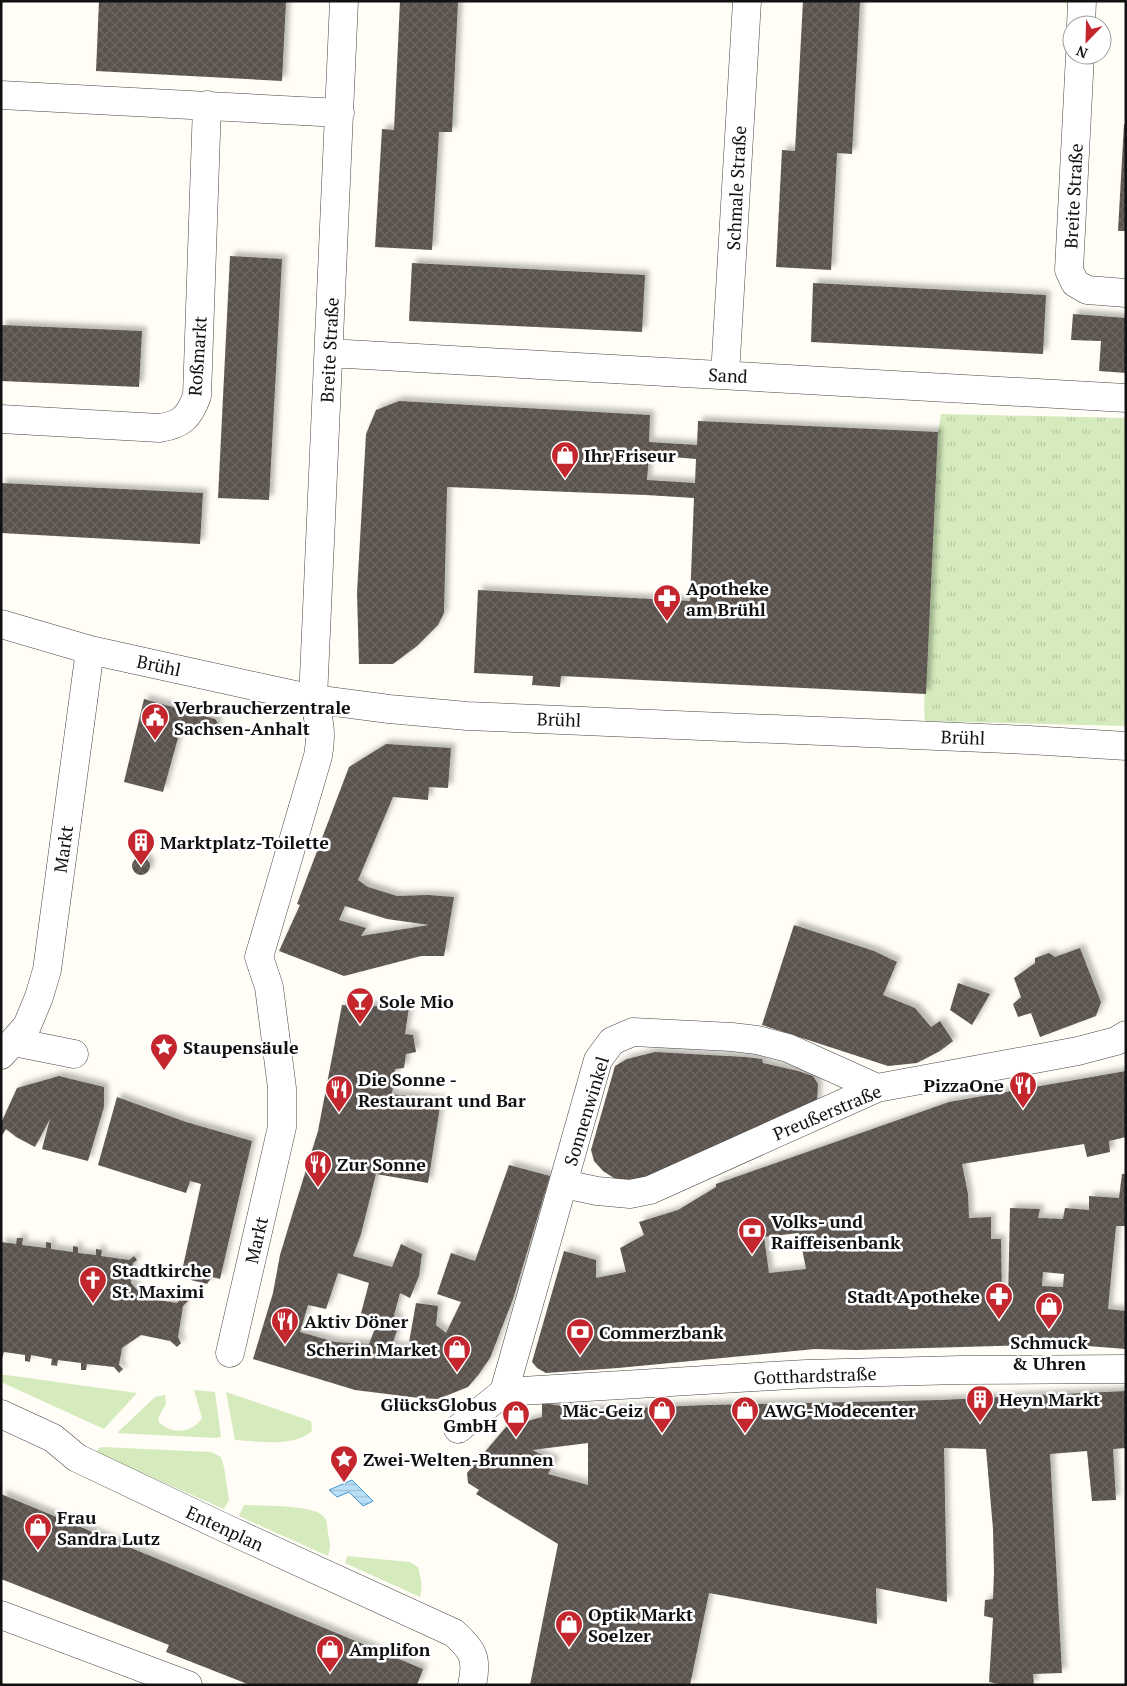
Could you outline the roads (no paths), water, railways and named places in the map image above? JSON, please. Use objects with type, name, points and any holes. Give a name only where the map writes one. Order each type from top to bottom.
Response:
[{"type":"street","name":"Breite Straße","points":[[313,699],[344,1]]},
{"type":"street","name":"Schmale Straße","points":[[725,375],[747,1]]},
{"type":"street","points":[[1081,15],[1082,1]]},
{"type":"street","name":"Breite Straße","points":[[1079,65],[1069,270],[1075,282],[1088,290],[1126,293]]},
{"type":"street","points":[[1,95],[340,113]]},
{"type":"street","name":"Roßmarkt","points":[[1,419],[159,428],[178,423],[192,410],[197,396],[207,105]]},
{"type":"street","name":"Sand","points":[[329,353],[1126,398]]},
{"type":"street","name":"Brühl","points":[[1,624],[90,650],[313,699],[389,709],[468,716],[1029,740],[1126,746]]},
{"type":"street","name":"Markt","points":[[8,1048],[27,1026],[39,997],[47,970],[90,650]]},
{"type":"street","name":"Markt","points":[[230,1352],[282,1127],[282,1088],[269,987],[259,957],[318,756],[321,725],[313,699]]},
{"type":"street","name":"Sonnenwinkel","points":[[504,1392],[598,1060],[612,1041],[634,1032],[756,1040],[788,1048],[877,1088]]},
{"type":"street","name":"Preußerstraße","points":[[564,1184],[597,1191],[630,1194],[650,1190],[877,1088],[1078,1051],[1116,1041],[1126,1035]]},
{"type":"street","name":"Markt","points":[[8,1048],[74,1054]]},
{"type":"street","name":"Gotthardstraße","points":[[504,1392],[806,1374],[960,1370],[1126,1369]]},
{"type":"street","points":[[458,1429],[504,1392]]},
{"type":"street","name":"Entenplan","points":[[1,1414],[53,1438],[77,1458],[454,1633],[468,1646],[474,1659],[472,1685]]},
{"type":"street","points":[[1,1615],[188,1685]]},
{"type":"water","name":"Zwei-Welten-Brunnen","points":[[352,1480],[373,1501],[363,1506],[349,1492],[337,1497],[329,1490]]},
{"type":"place","name":"Ihr Friseur","points":[[565,479]]},
{"type":"place","name":"Apotheke am Brühl","points":[[667,622]]},
{"type":"place","name":"Verbraucherzentrale Sachsen-Anhalt","points":[[155,741]]},
{"type":"place","name":"Marktplatz-Toilette","points":[[141,866]]},
{"type":"place","name":"Sole Mio","points":[[360,1025]]},
{"type":"place","name":"Staupensäule","points":[[164,1071]]},
{"type":"place","name":"PizzaOne","points":[[1023,1109]]},
{"type":"place","name":"Die Sonne - Restaurant und Bar","points":[[339,1113]]},
{"type":"place","name":"Zur Sonne","points":[[318,1188]]},
{"type":"place","name":"Volks- und Raiffeisenbank","points":[[752,1255]]},
{"type":"place","name":"Stadtkirche St. Maximi","points":[[93,1304]]},
{"type":"place","name":"Stadt Apotheke","points":[[999,1320]]},
{"type":"place","name":"Schmuck & Uhren","points":[[1049,1330]]},
{"type":"place","name":"Aktiv Döner","points":[[285,1345]]},
{"type":"place","name":"Commerzbank","points":[[580,1356]]},
{"type":"place","name":"Scherin Market","points":[[457,1373]]},
{"type":"place","name":"Heyn Markt","points":[[980,1423]]},
{"type":"place","name":"Mäc-Geiz","points":[[662,1434]]},
{"type":"place","name":"AWG-Modecenter","points":[[745,1434]]},
{"type":"place","name":"GlücksGlobus GmbH","points":[[516,1438]]},
{"type":"place","name":"Zwei-Welten-Brunnen","points":[[344,1483]]},
{"type":"place","name":"Frau Sandra Lutz","points":[[38,1551]]},
{"type":"place","name":"Optik Markt Soelzer","points":[[569,1648]]},
{"type":"place","name":"Amplifon","points":[[330,1673]]}]
